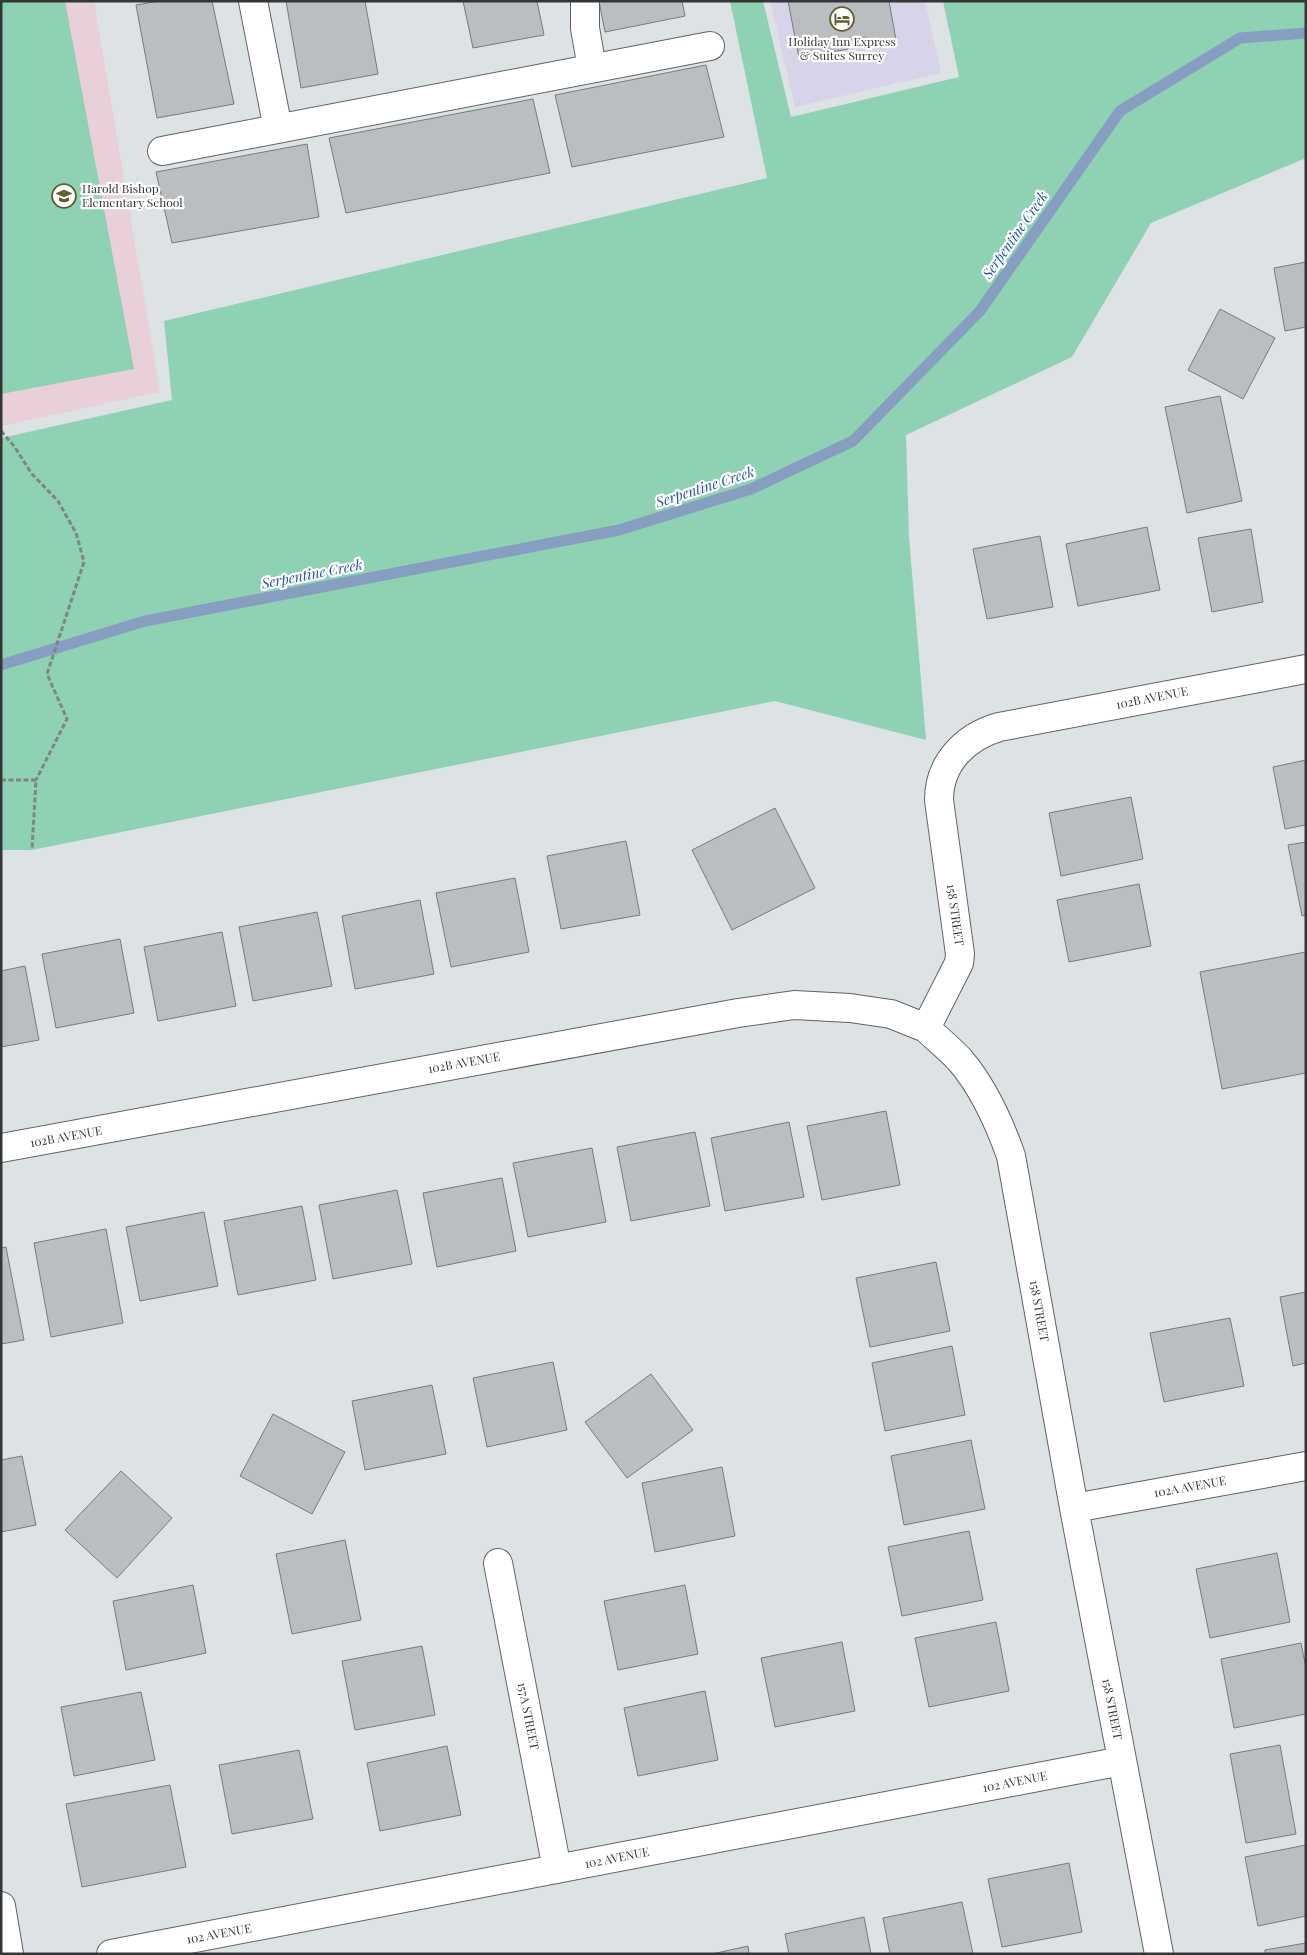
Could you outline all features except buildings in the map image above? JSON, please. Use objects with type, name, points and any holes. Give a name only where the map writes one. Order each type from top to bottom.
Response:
[{"type":"street","points":[[253,1],[278,129]]},
{"type":"street","points":[[585,1],[584,28],[592,68]]},
{"type":"street","points":[[162,151],[710,46]]},
{"type":"street","name":"102B AVENUE","points":[[999,727],[1306,669]]},
{"type":"street","name":"158 STREET","points":[[999,727],[982,732],[960,748],[942,776],[939,786],[939,800],[960,954],[959,963],[926,1028],[960,1061],[984,1095],[1000,1124],[1011,1156],[1074,1508],[1159,1954]]},
{"type":"street","name":"102B AVENUE","points":[[1,1148],[718,1017],[794,1005],[850,1008],[891,1014],[926,1028]]},
{"type":"street","name":"102A AVENUE","points":[[1074,1508],[1306,1466]]},
{"type":"street","name":"157A STREET","points":[[498,1562],[558,1869]]},
{"type":"street","name":"102 AVENUE","points":[[111,1954],[1122,1761]]},
{"type":"street","points":[[1,1906],[9,1954]]},
{"type":"path","points":[[1,432],[14,446],[32,474],[58,502],[76,533],[84,562],[48,674],[67,719],[36,780],[32,850]]},
{"type":"path","points":[[1,780],[36,780]]},
{"type":"shaded area","name":"Harold Bishop Elementary School","points":[[1,1],[94,1],[160,392],[1,426]]},
{"type":"shaded area","points":[[770,1],[925,1],[941,73],[795,107]]},
{"type":"green space","name":"Harold Bishop Elementary School","points":[[1,1],[65,1],[134,369],[1,394]]},
{"type":"green space","points":[[730,1],[763,1],[791,117],[959,77],[943,1],[1306,1],[1306,158],[1151,223],[1072,357],[906,435],[909,537],[926,740],[775,701],[32,850],[1,850],[1,438],[172,400],[164,321],[767,178]]},
{"type":"waterway","name":"Serpentine Creek","points":[[1,665],[145,621],[619,530],[751,489],[853,441],[980,311],[1120,111],[1240,38],[1306,33]]},
{"type":"place","name":"Holiday Inn Express & Suites Surrey","points":[[842,19]]},
{"type":"place","name":"Harold Bishop Elementary School","points":[[64,196]]}]
